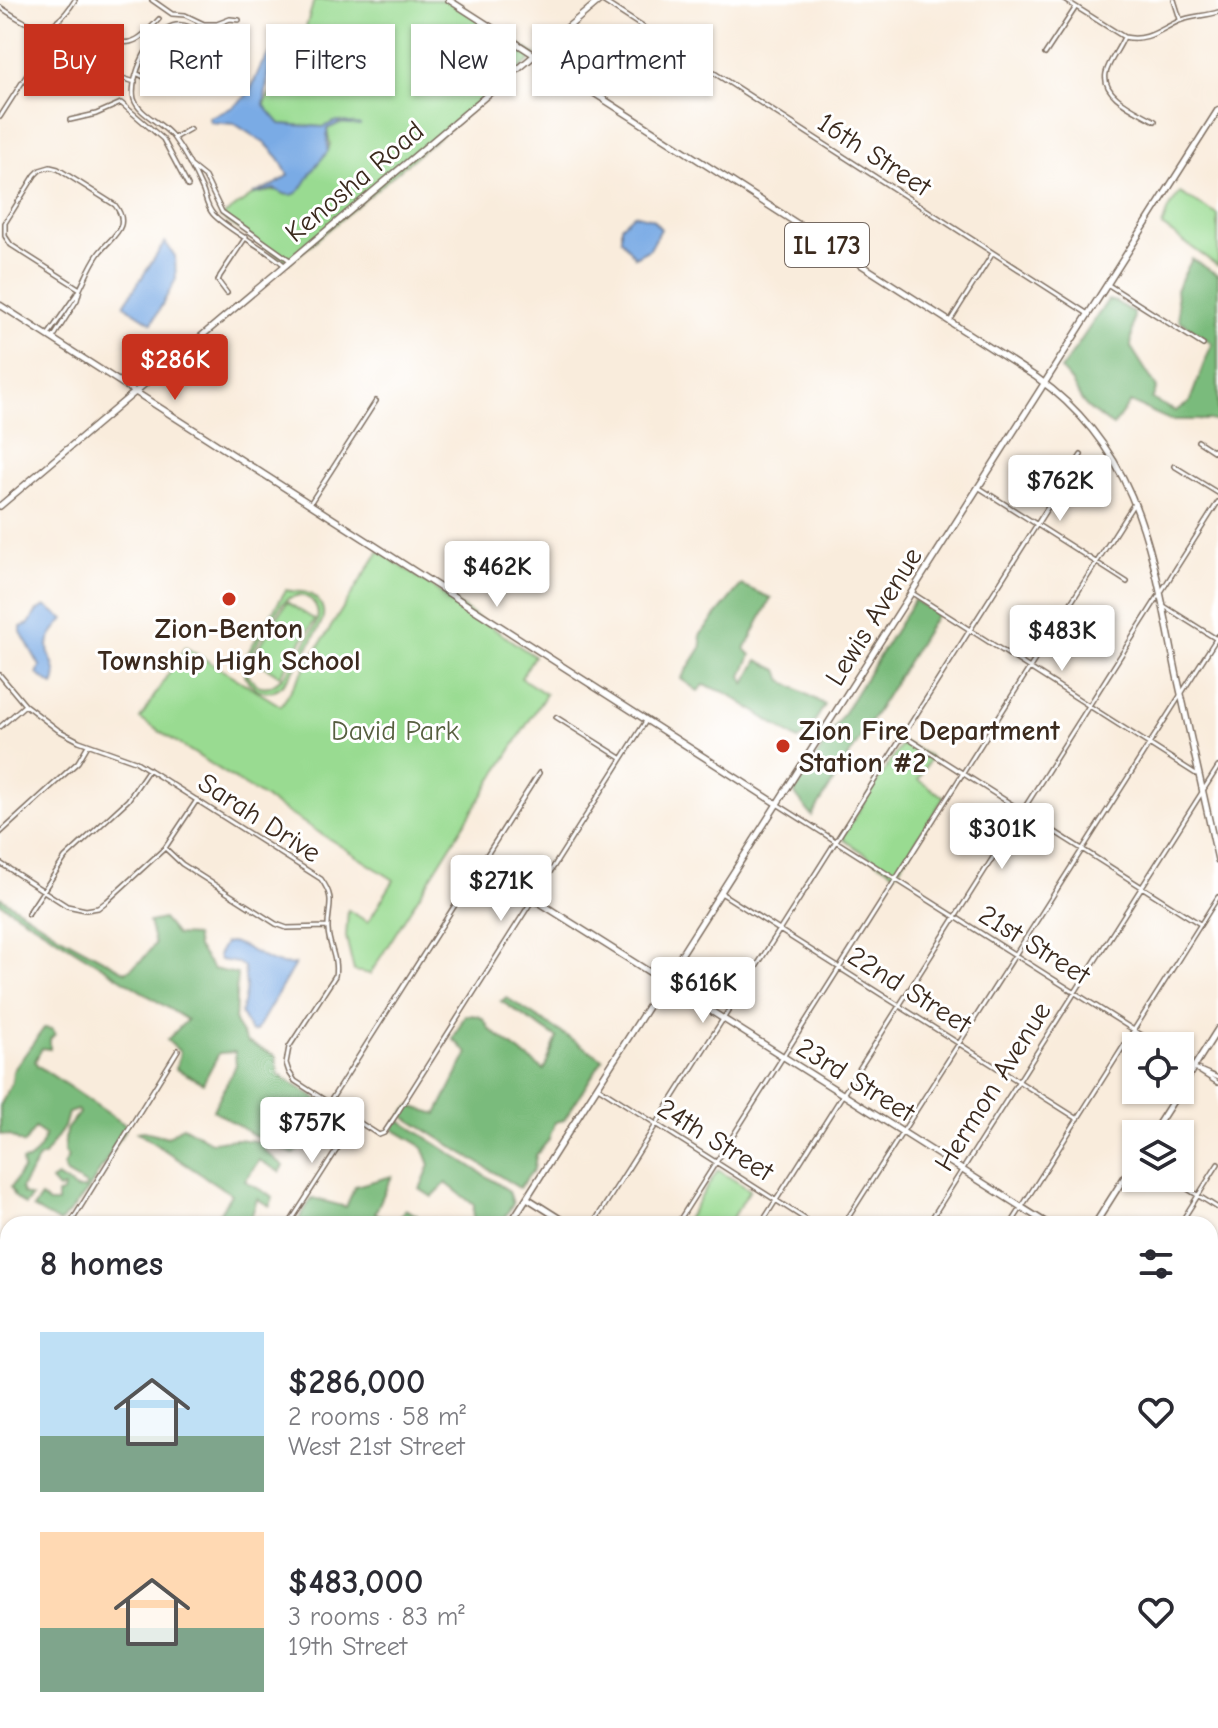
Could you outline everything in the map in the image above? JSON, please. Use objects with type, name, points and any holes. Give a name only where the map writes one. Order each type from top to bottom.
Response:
[{"type":"street","points":[[52,24],[58,22],[75,0]]},
{"type":"street","points":[[152,0],[172,14],[204,24],[239,20]]},
{"type":"street","name":"IL 173","points":[[449,0],[532,52]]},
{"type":"street","name":"Kenosha Road","points":[[572,24],[600,0]]},
{"type":"street","name":"16th Street","points":[[600,0],[1088,314]]},
{"type":"street","points":[[1065,0],[1124,37],[1142,40],[1181,20],[1218,12]]},
{"type":"street","points":[[1174,0],[1181,20]]},
{"type":"street","points":[[0,7],[27,24]]},
{"type":"street","points":[[1045,54],[1076,7]]},
{"type":"street","points":[[181,24],[183,15]]},
{"type":"street","points":[[124,43],[137,41],[159,19]]},
{"type":"street","points":[[1124,37],[1107,69],[1106,85],[1113,95],[1155,121]]},
{"type":"street","points":[[137,41],[140,44]]},
{"type":"street","name":"Kenosha Road","points":[[0,506],[532,58]]},
{"type":"street","points":[[140,68],[135,82],[137,105],[174,138],[214,215],[285,266]]},
{"type":"street","points":[[0,117],[24,79]]},
{"type":"street","points":[[124,79],[135,82]]},
{"type":"street","name":"IL 173","points":[[599,96],[1045,383],[1091,426],[1113,457],[1136,503],[1148,540],[1218,860]]},
{"type":"street","points":[[70,120],[96,114],[121,103],[163,139],[188,186]]},
{"type":"street","name":"Lewis Avenue","points":[[515,1216],[1218,110]]},
{"type":"street","points":[[147,126],[153,118]]},
{"type":"street","points":[[174,138],[190,129]]},
{"type":"street","points":[[190,165],[205,177],[222,212],[291,261]]},
{"type":"street","points":[[50,337],[77,300],[99,253],[120,230],[123,222],[121,212],[115,205],[50,167],[40,170],[5,223],[5,236],[11,245],[80,289]]},
{"type":"street","points":[[227,293],[218,281],[246,237]]},
{"type":"street","points":[[949,322],[993,253]]},
{"type":"street","points":[[1107,284],[1203,345]]},
{"type":"street","name":"21st Street","points":[[0,305],[309,506],[1137,1032]]},
{"type":"street","points":[[309,506],[376,401]]},
{"type":"street","points":[[1198,441],[1218,454]]},
{"type":"street","points":[[598,1216],[1081,455]]},
{"type":"street","points":[[1174,466],[1218,493]]},
{"type":"street","points":[[978,487],[1127,582]]},
{"type":"street","points":[[766,1216],[1218,502]]},
{"type":"street","points":[[682,1216],[1136,503]]},
{"type":"street","points":[[911,593],[1199,776]]},
{"type":"street","points":[[849,1216],[1217,638],[1162,605]]},
{"type":"street","name":"Sarah Drive","points":[[0,675],[25,705],[58,730],[149,769],[321,879],[332,904],[328,927],[337,964],[335,976],[289,1047],[286,1063],[295,1081],[329,1103]]},
{"type":"street","points":[[0,727],[25,705]]},
{"type":"street","points":[[556,717],[622,759]]},
{"type":"street","points":[[539,773],[329,1103],[379,1135],[384,1133],[646,721]]},
{"type":"street","points":[[904,736],[1200,924]]},
{"type":"street","points":[[0,833],[78,762],[88,745]]},
{"type":"street","name":"Hermon Avenue","points":[[933,1216],[1218,767]]},
{"type":"street","points":[[28,914],[65,858],[128,800],[149,769]]},
{"type":"street","points":[[0,863],[76,910],[98,908],[165,848],[197,800]]},
{"type":"street","points":[[165,848],[182,864],[276,924],[287,928],[328,927]]},
{"type":"street","name":"23rd Street","points":[[480,865],[1035,1216]]},
{"type":"street","points":[[330,895],[338,893]]},
{"type":"street","name":"22nd Street","points":[[721,893],[1078,1119]]},
{"type":"street","points":[[1016,1216],[1218,897]]},
{"type":"street","points":[[1218,1029],[1194,1068],[1218,1081]]},
{"type":"street","points":[[75,1216],[178,1050]]},
{"type":"street","name":"24th Street","points":[[598,1087],[801,1216]]},
{"type":"street","points":[[294,1216],[356,1120]]},
{"type":"street","points":[[1185,1216],[1218,1164]]},
{"type":"street","points":[[1100,1216],[1122,1181]]},
{"type":"street","points":[[1192,1192],[1218,1208]]},
{"type":"street","points":[[527,1198],[555,1216]]},
{"type":"green space","points":[[314,0],[450,0],[488,24],[411,24],[411,96],[487,96],[289,263],[221,217],[254,194],[277,190],[291,195],[328,151],[327,129],[340,123],[355,124],[337,121],[323,127],[280,124],[264,106],[269,96],[395,96],[395,24],[307,24]]},
{"type":"green space","points":[[516,42],[532,52],[532,58],[516,72]]},
{"type":"green space","points":[[1180,193],[1218,215],[1218,266],[1162,226],[1168,209]]},
{"type":"green space","points":[[1192,259],[1218,275],[1218,422],[1170,420],[1130,402],[1113,426],[1085,405],[1061,370],[1108,300],[1116,302],[1134,313],[1131,347],[1157,388],[1152,399],[1175,411],[1189,403],[1212,343],[1179,320],[1176,290]]},
{"type":"green space","name":"David Park","points":[[379,551],[534,656],[521,678],[546,694],[370,974],[354,971],[346,937],[348,910],[368,922],[394,880],[140,719],[185,647],[281,706]]},
{"type":"green space","points":[[741,585],[771,598],[745,649],[751,655],[742,676],[745,684],[758,660],[778,670],[782,680],[825,705],[806,735],[798,740],[727,693],[704,685],[698,691],[681,679],[702,646],[700,635]]},
{"type":"green space","points":[[286,590],[308,593],[319,602],[323,614],[320,625],[282,685],[267,692],[254,687],[245,675],[244,659]],"holes":[[[305,597],[317,609],[316,624],[311,634],[278,681],[268,686],[258,685],[248,675],[247,660],[282,604],[289,598]]]},
{"type":"green space","points":[[914,600],[937,614],[812,816],[794,793]]},
{"type":"green space","points":[[287,602],[315,620],[280,676],[252,658]]},
{"type":"green space","points":[[903,742],[931,757],[918,780],[944,797],[897,872],[893,872],[844,840],[844,834]]},
{"type":"green space","points":[[0,897],[60,936],[126,972],[142,960],[155,944],[149,922],[163,919],[176,935],[195,936],[197,947],[213,969],[237,974],[235,1022],[247,1042],[276,1056],[279,1075],[347,1118],[327,1148],[308,1142],[294,1154],[267,1143],[264,1150],[284,1166],[280,1172],[259,1160],[245,1181],[273,1197],[270,1206],[257,1199],[252,1216],[218,1216],[231,1194],[137,1132],[168,1137],[183,1126],[211,1142],[236,1139],[265,1142],[213,1110],[236,1065],[235,1052],[219,1053],[203,1083],[176,1069],[180,1052],[167,1040],[187,1020],[0,903]]},
{"type":"green space","points":[[507,998],[603,1059],[564,1120],[555,1122],[548,1141],[536,1155],[534,1169],[519,1188],[402,1115],[410,1106],[437,1114],[468,1053],[453,1039],[465,1015],[480,1017],[489,1029],[544,1070],[557,1038],[501,1001]]},
{"type":"green space","points":[[44,1028],[52,1029],[55,1034],[50,1039],[50,1049],[42,1048],[35,1061],[37,1065],[127,1126],[87,1192],[66,1216],[47,1216],[33,1208],[41,1197],[49,1203],[57,1203],[57,1194],[63,1193],[64,1188],[58,1189],[51,1181],[57,1177],[76,1189],[85,1189],[86,1185],[67,1174],[63,1166],[68,1157],[64,1152],[66,1130],[79,1113],[77,1110],[68,1113],[64,1127],[44,1156],[39,1158],[21,1188],[23,1194],[31,1197],[25,1205],[15,1197],[11,1187],[23,1169],[22,1161],[34,1156],[45,1135],[35,1128],[24,1144],[0,1134],[0,1106],[12,1082],[13,1071]]},
{"type":"green space","points":[[398,1119],[509,1191],[513,1204],[505,1216],[473,1216],[474,1205],[446,1183],[432,1197],[420,1189],[430,1165],[423,1147],[393,1129]]},
{"type":"green space","points":[[718,1170],[750,1190],[733,1216],[689,1216]]},
{"type":"green space","points":[[392,1176],[375,1213],[380,1216],[301,1216],[312,1198],[346,1207],[355,1186]]},
{"type":"green space","points":[[405,1209],[417,1216],[400,1216]]},
{"type":"water","points":[[266,59],[264,105],[280,124],[323,127],[337,121],[361,125],[340,123],[327,129],[328,151],[295,194],[283,194],[275,189],[253,194],[288,175],[279,158],[267,145],[235,124],[210,122],[209,117],[250,96]]},
{"type":"water","points":[[634,214],[652,219],[661,229],[650,249],[635,257],[621,239],[621,226]]},
{"type":"water","points":[[165,242],[175,256],[176,279],[152,323],[124,305]]},
{"type":"water","points":[[45,606],[64,619],[54,631],[48,646],[55,674],[53,685],[37,674],[40,666],[21,632],[21,627],[29,624],[36,612]]},
{"type":"water","points":[[230,942],[277,963],[295,964],[256,1031],[251,1032],[241,1014],[246,988],[244,967],[220,960],[218,955],[225,943]]},
{"type":"place","name":"Zion-Benton Township High School","points":[[229,599]]},
{"type":"place","name":"Zion Fire Department Station #2","points":[[783,746]]}]
